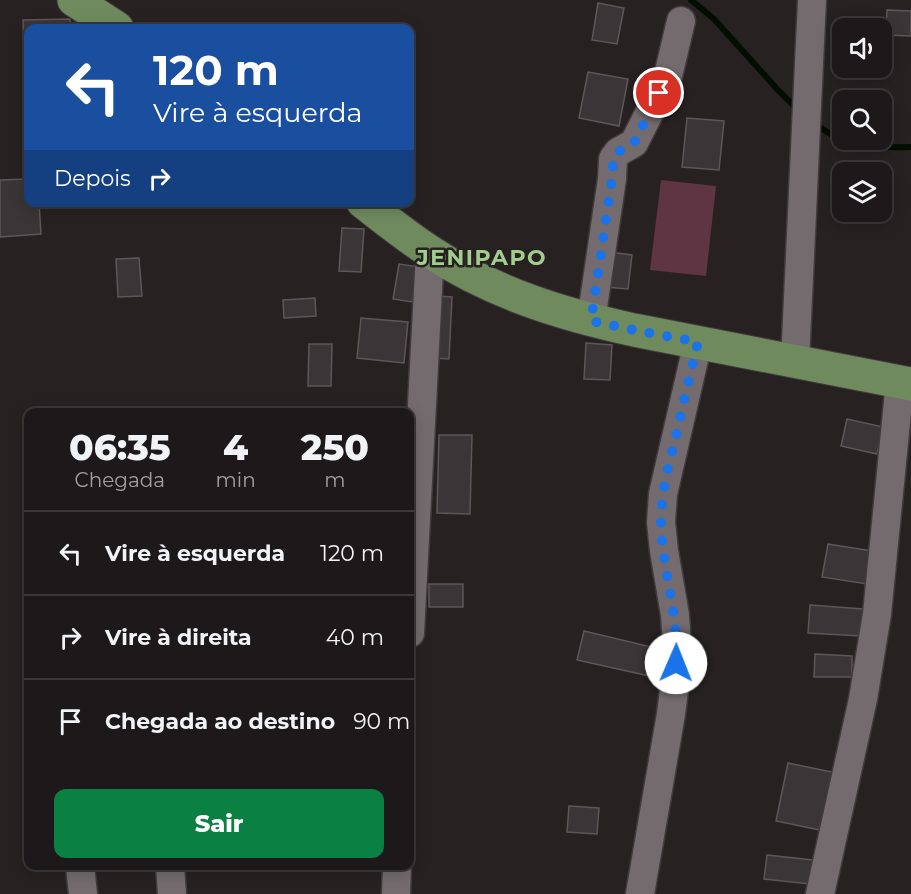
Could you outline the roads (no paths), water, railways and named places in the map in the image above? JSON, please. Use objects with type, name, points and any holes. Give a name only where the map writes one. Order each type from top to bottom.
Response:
[{"type":"main road","points":[[74,0],[111,24]]},
{"type":"main road","points":[[370,207],[430,252],[480,280],[550,309],[634,330],[905,383]]},
{"type":"street","points":[[795,362],[812,0]]},
{"type":"street","points":[[591,321],[613,159],[618,152],[634,143],[668,76],[681,21]]},
{"type":"street","points":[[414,557],[430,252]]},
{"type":"street","points":[[640,894],[675,682],[677,645],[675,615],[661,522],[663,494],[698,342]]},
{"type":"street","points":[[820,894],[863,699],[877,614],[905,383]]},
{"type":"street","points":[[80,870],[83,894]]},
{"type":"street","points":[[170,870],[172,894]]},
{"type":"street","points":[[396,894],[397,870]]},
{"type":"waterway","points":[[691,0],[714,19],[798,110]]},
{"type":"waterway","points":[[815,124],[838,138],[861,145],[911,147]]},
{"type":"district","name":"JENIPAPO","points":[[482,257]]}]
